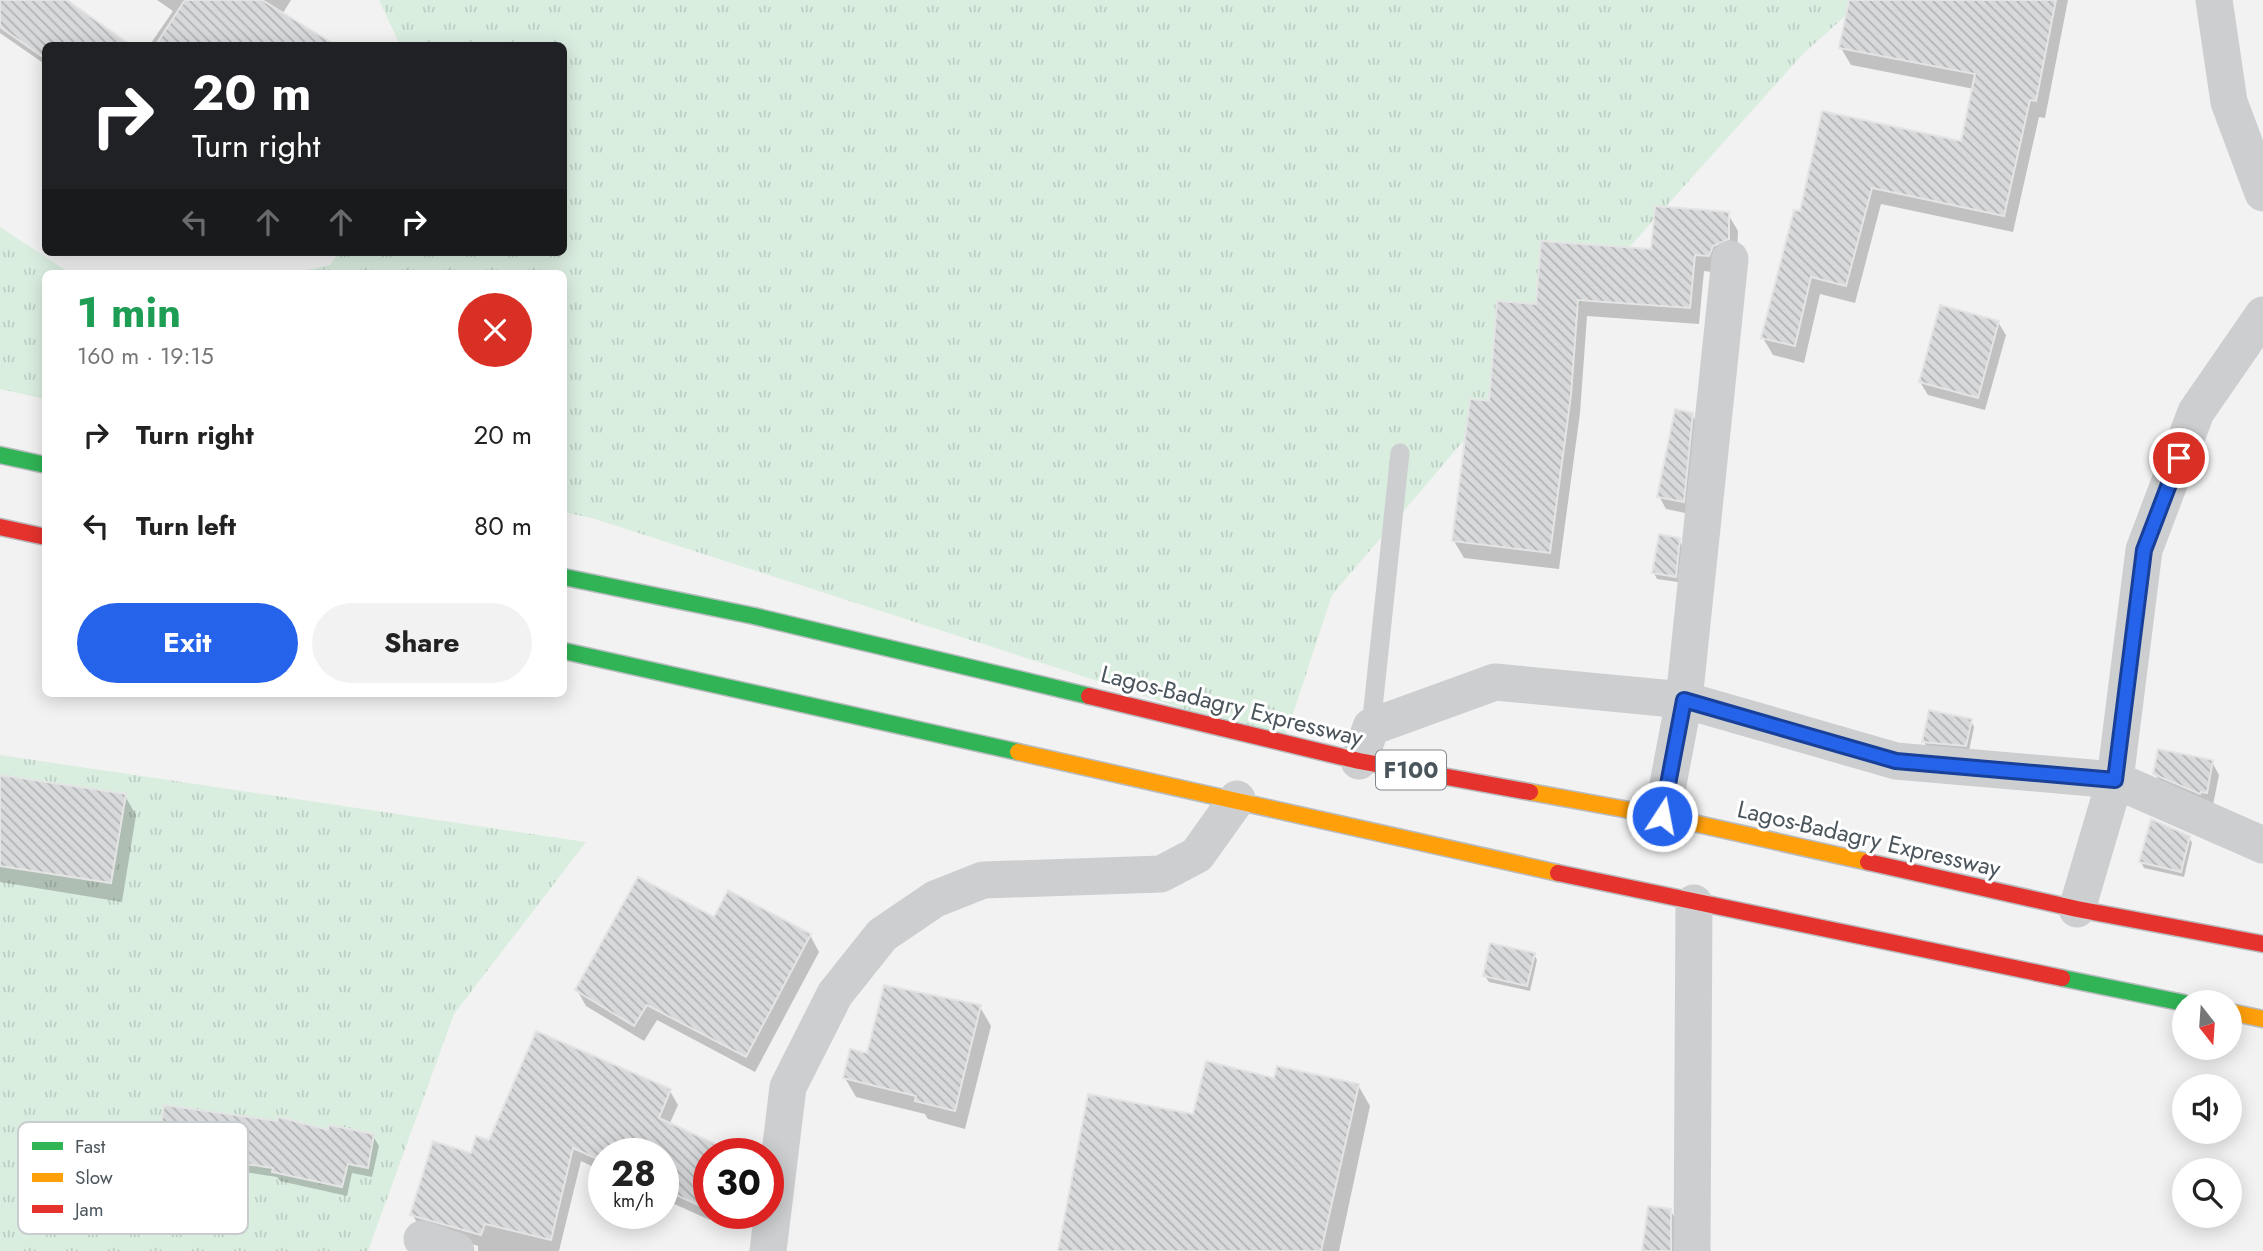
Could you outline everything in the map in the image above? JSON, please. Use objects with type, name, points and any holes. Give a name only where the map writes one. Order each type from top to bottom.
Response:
[{"type":"highway","points":[[0,455],[42,464]]},
{"type":"highway","points":[[0,527],[42,536]]},
{"type":"highway","name":"Lagos-Badagry Expressway","points":[[567,578],[1365,744],[1662,816],[2077,909],[2263,944]]},
{"type":"highway","points":[[567,652],[1694,903],[2172,1001]]},
{"type":"highway","points":[[2242,1015],[2263,1019]]},
{"type":"street","points":[[2214,0],[2229,102],[2263,193]]},
{"type":"street","points":[[1662,816],[1684,700],[1730,259]]},
{"type":"street","points":[[2077,909],[2115,780],[2144,550],[2196,412],[2263,316]]},
{"type":"street","points":[[1365,744],[1495,682],[1684,700],[1896,761],[2115,780],[2263,845]]},
{"type":"street","points":[[768,1251],[788,1087],[835,994],[882,935],[934,899],[983,880],[1161,874],[1197,855],[1237,799]]},
{"type":"street","points":[[1692,1251],[1694,903]]},
{"type":"street","points":[[422,1239],[456,1251]]},
{"type":"lane","points":[[1365,744],[1401,453]]},
{"type":"green space","points":[[379,0],[1863,0],[1803,54],[1616,262],[1332,595],[1284,741],[595,519],[567,513],[567,270],[307,270],[330,265],[336,256],[567,256],[567,42],[399,42]]},
{"type":"green space","points":[[0,227],[65,270],[42,270],[42,398],[0,389]]},
{"type":"green space","points":[[0,755],[586,842],[454,1014],[368,1251],[0,1251]]},
{"type":"building","points":[[0,0],[67,0],[126,42],[42,42],[42,56],[0,27]]},
{"type":"building","points":[[185,0],[262,0],[330,42],[158,42]]},
{"type":"building","points":[[1849,0],[2056,0],[2036,101],[2030,100],[2004,216],[1872,188],[1846,286],[1811,277],[1795,346],[1761,338],[1794,210],[1800,211],[1822,111],[1961,141],[1975,74],[1839,48]]},
{"type":"building","points":[[1655,206],[1729,212],[1729,239],[1713,246],[1709,256],[1695,255],[1690,308],[1578,300],[1571,395],[1550,553],[1452,541],[1470,399],[1489,401],[1497,301],[1536,304],[1541,241],[1651,249]]},
{"type":"building","points":[[1940,305],[1999,321],[1978,398],[1919,382]]},
{"type":"building","points":[[1675,409],[1693,413],[1684,502],[1657,497]]},
{"type":"building","points":[[1659,534],[1680,538],[1676,577],[1652,573]]},
{"type":"building","points":[[1929,710],[1972,719],[1966,746],[1922,742]]},
{"type":"building","points":[[2158,749],[2213,760],[2207,793],[2200,794],[2153,774]]},
{"type":"building","points":[[0,775],[126,794],[111,883],[0,866]]},
{"type":"building","points":[[2151,819],[2190,836],[2181,872],[2139,862]]},
{"type":"building","points":[[638,877],[714,917],[728,890],[811,934],[746,1057],[647,1005],[634,1026],[575,990]]},
{"type":"building","points":[[1490,943],[1535,953],[1527,986],[1483,976]]},
{"type":"building","points":[[884,985],[981,1005],[955,1111],[915,1101],[916,1096],[843,1078],[850,1049],[867,1053]]},
{"type":"building","points":[[536,1031],[671,1089],[659,1118],[702,1138],[693,1138],[693,1203],[679,1196],[679,1138],[588,1138],[588,1155],[573,1148],[551,1240],[485,1224],[481,1235],[410,1215],[433,1141],[471,1153],[476,1136],[489,1140]]},
{"type":"building","points":[[1206,1061],[1274,1078],[1277,1066],[1359,1084],[1321,1251],[1058,1251],[1088,1094],[1193,1114]]},
{"type":"building","points":[[164,1105],[277,1121],[279,1117],[328,1130],[329,1125],[374,1134],[368,1168],[348,1164],[342,1187],[272,1172],[273,1168],[248,1164],[248,1122],[161,1122]]},
{"type":"building","points":[[1648,1206],[1671,1209],[1671,1251],[1642,1251]]},
{"type":"traffic: fast","points":[[0,455],[42,464]]},
{"type":"traffic: fast","points":[[567,578],[754,616],[1089,696]]},
{"type":"traffic: fast","points":[[567,652],[1018,752]]},
{"type":"traffic: fast","points":[[2062,978],[2172,1001]]},
{"type":"traffic: slow","points":[[1018,752],[1558,873]]},
{"type":"traffic: slow","points":[[1530,792],[1662,816],[1868,862]]},
{"type":"traffic: slow","points":[[2242,1015],[2263,1019]]},
{"type":"traffic: jam","points":[[0,527],[42,536]]},
{"type":"traffic: jam","points":[[1089,696],[1359,761],[1530,792]]},
{"type":"traffic: jam","points":[[1868,862],[2077,909],[2263,944]]},
{"type":"traffic: jam","points":[[1558,873],[2062,978]]},
{"type":"route","points":[[1662,816],[1684,700],[1896,761],[2115,780],[2144,550],[2179,458]]}]
